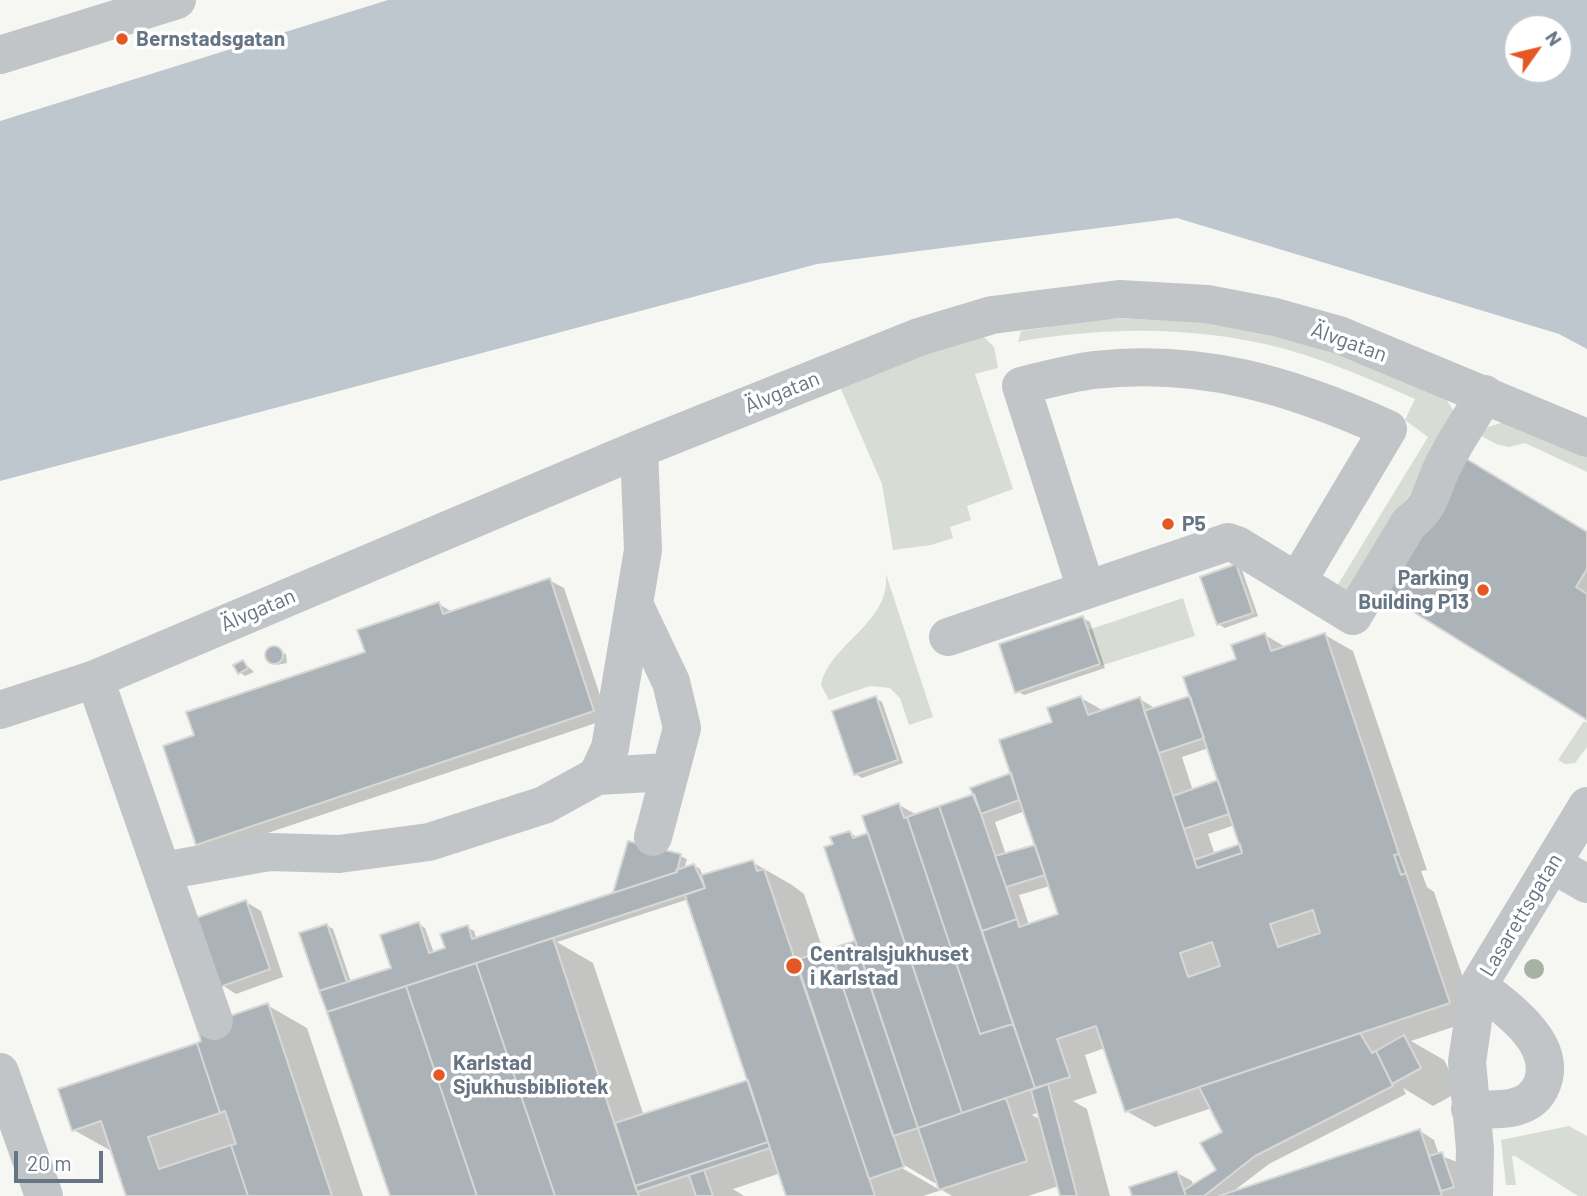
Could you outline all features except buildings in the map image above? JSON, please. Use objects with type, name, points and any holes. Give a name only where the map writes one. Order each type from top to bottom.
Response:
[{"type":"street","points":[[0,55],[177,0]]},
{"type":"street","name":"Älvgatan","points":[[0,710],[95,679],[639,449],[931,333],[992,315],[1119,299],[1207,304],[1275,317],[1339,335],[1587,438]]},
{"type":"street","points":[[1086,589],[1021,386],[1092,370],[1138,367],[1234,375],[1321,399],[1388,429],[1297,582]]},
{"type":"street","points":[[948,637],[1227,542],[1353,616],[1409,523],[1420,515],[1431,498],[1439,473],[1485,394]]},
{"type":"street","points":[[597,776],[610,748],[643,550],[639,449]]},
{"type":"street","points":[[634,604],[671,682],[682,728],[668,772],[653,837]]},
{"type":"street","points":[[95,679],[215,1021]]},
{"type":"street","points":[[163,872],[269,852],[339,854],[429,842],[544,806],[597,776],[668,772]]},
{"type":"street","name":"Lasarettsgatan","points":[[1474,1196],[1475,1149],[1467,1062],[1478,986],[1587,806]]},
{"type":"street","points":[[1552,863],[1587,884]]},
{"type":"street","points":[[1470,1109],[1523,1105],[1535,1096],[1546,1073],[1546,1060],[1532,1036],[1515,1017],[1478,986]]},
{"type":"street","points":[[0,1072],[44,1196]]},
{"type":"shaded area","points":[[388,0],[1587,0],[1587,349],[1559,334],[1177,218],[817,264],[0,481],[0,121]]},
{"type":"shaded area","points":[[1109,318],[1203,322],[1242,328],[1318,347],[1446,399],[1453,410],[1454,424],[1349,591],[1334,591],[1428,437],[1405,420],[1415,399],[1305,355],[1235,338],[1162,331],[1126,331],[1053,336],[1018,342],[1021,331]]},
{"type":"shaded area","points":[[984,337],[994,347],[998,368],[975,374],[1013,489],[967,506],[971,520],[950,527],[953,538],[931,545],[893,550],[882,484],[840,387],[927,353]]},
{"type":"shaded area","points":[[1504,422],[1587,457],[1587,472],[1525,443],[1509,447],[1496,444],[1480,435],[1488,427]]},
{"type":"shaded area","points":[[886,574],[933,717],[909,725],[900,698],[890,688],[870,686],[829,700],[821,685],[836,657],[870,620],[879,606],[885,591]]},
{"type":"shaded area","points":[[1183,598],[1195,636],[1100,666],[1088,630]]},
{"type":"shaded area","points":[[1584,721],[1587,723],[1587,747],[1575,763],[1565,764],[1558,760]]},
{"type":"shaded area","points":[[1569,1126],[1587,1136],[1587,1196],[1578,1196],[1515,1156],[1512,1156],[1516,1185],[1506,1185],[1501,1140]]},
{"type":"place","name":"Bernstadsgatan","points":[[122,39]]},
{"type":"place","name":"P5","points":[[1168,524]]},
{"type":"place","name":"Parking Building P13","points":[[1483,590]]},
{"type":"place","name":"Centralsjukhuset i Karlstad","points":[[794,966]]},
{"type":"place","name":"Karlstad Sjukhusbibliotek","points":[[439,1075]]}]
